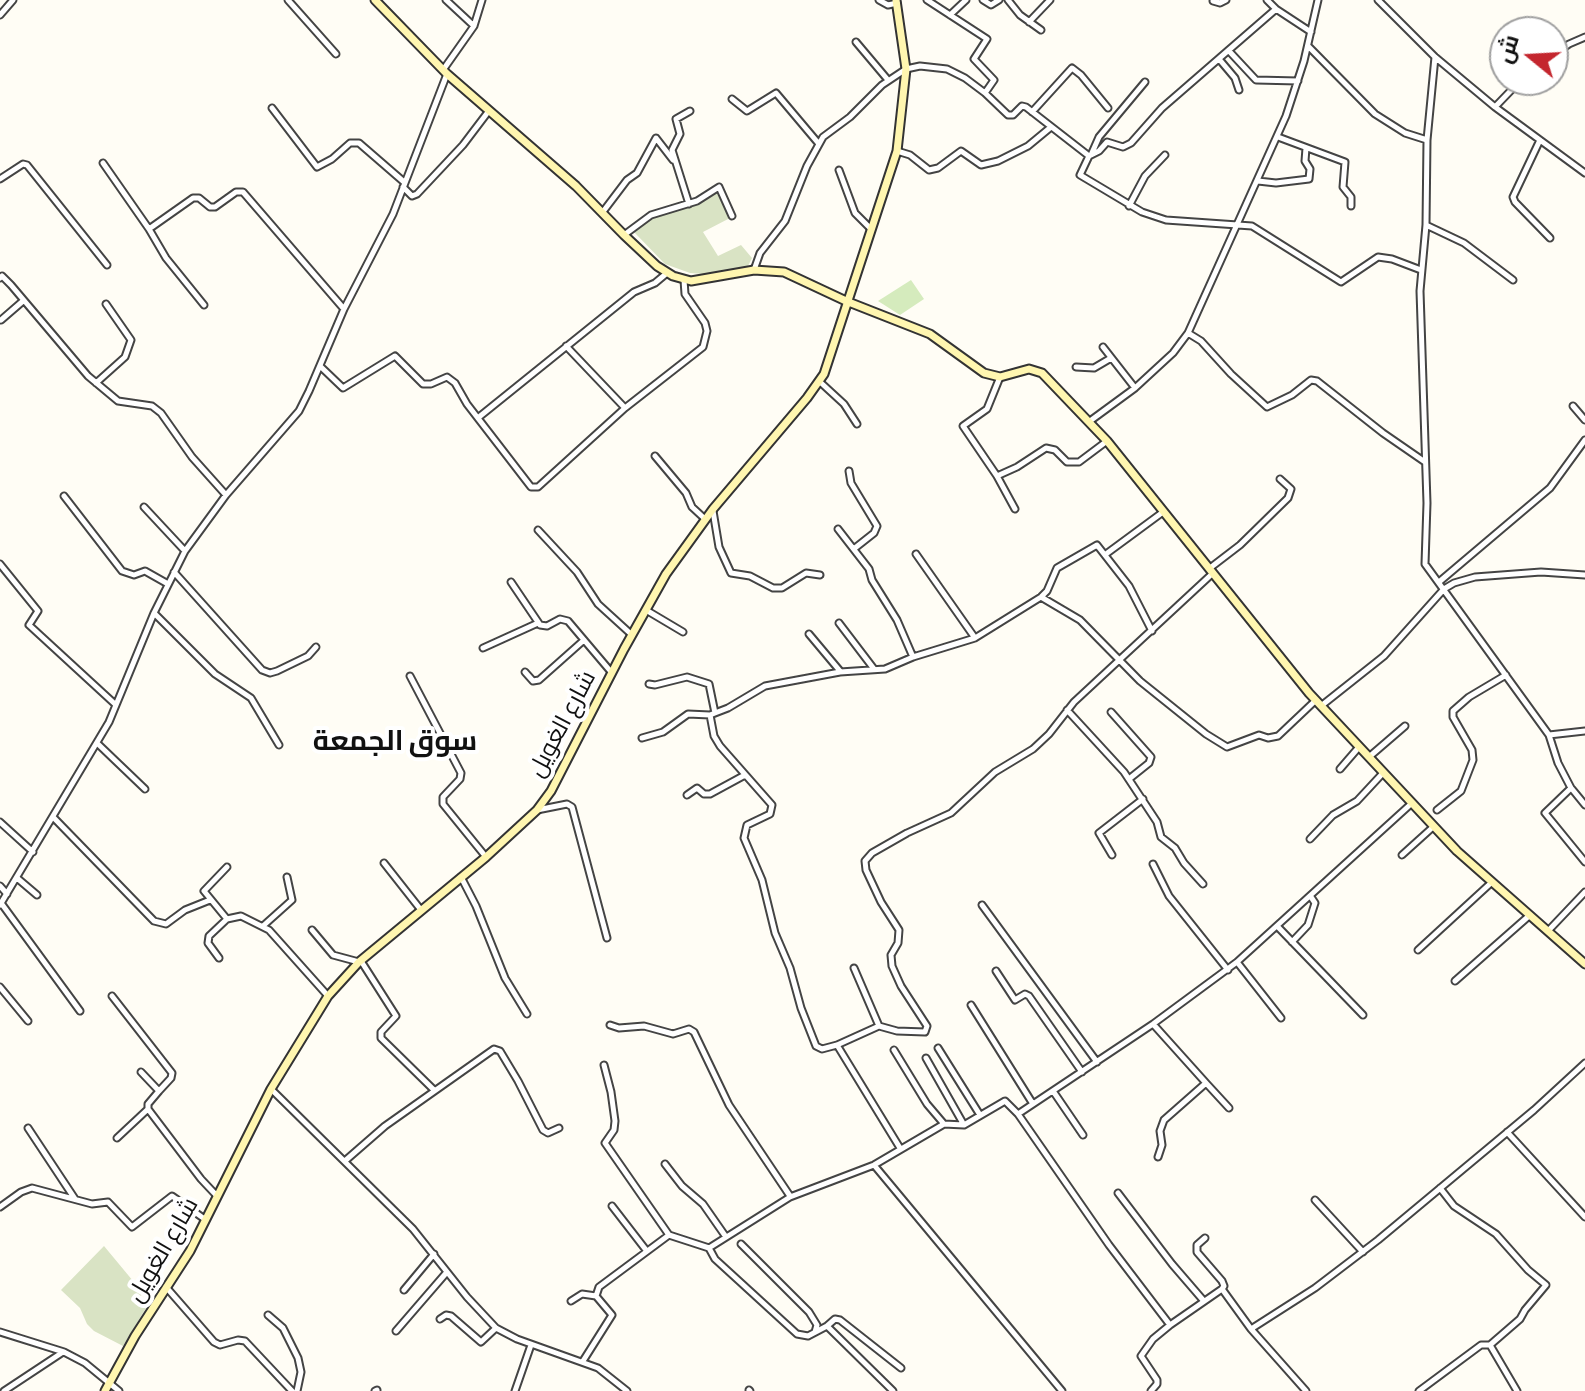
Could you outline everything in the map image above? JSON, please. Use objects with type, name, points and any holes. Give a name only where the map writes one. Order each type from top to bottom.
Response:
[{"type":"street","points":[[0,15],[13,0]]},
{"type":"street","points":[[288,0],[336,54]]},
{"type":"street","points":[[375,0],[445,72],[566,177],[667,273],[684,280],[708,279],[754,270],[784,272],[846,301],[930,334],[984,373],[1000,377],[1029,369],[1037,370],[1107,441],[1318,703],[1433,827],[1585,964]]},
{"type":"street","points":[[446,0],[474,26]]},
{"type":"street","points":[[80,1011],[0,904],[98,744],[154,613],[185,551],[226,495],[299,411],[344,309],[384,235],[445,72],[474,26],[482,0]]},
{"type":"street","points":[[879,0],[888,5],[897,2]]},
{"type":"street","points":[[927,0],[988,41],[974,59],[994,78],[985,93]]},
{"type":"street","points":[[950,15],[966,0]]},
{"type":"street","points":[[983,0],[991,5],[999,0]]},
{"type":"street","points":[[1008,0],[1041,30]]},
{"type":"street","points":[[1029,22],[1050,0]]},
{"type":"street","points":[[1213,1],[1220,3],[1226,0]]},
{"type":"street","points":[[1267,0],[1311,32]]},
{"type":"street","points":[[1090,421],[1135,388],[1178,349],[1188,333],[1278,137],[1298,81],[1318,0]]},
{"type":"street","points":[[1381,1],[1435,57],[1495,107],[1585,173]]},
{"type":"street","name":"شارع الغويل","points":[[106,1388],[206,1220],[271,1089],[328,996],[360,961],[486,857],[537,810],[551,791],[666,574],[705,519],[819,381],[831,354],[897,151],[906,69],[897,2]]},
{"type":"street","points":[[1090,155],[1109,142],[1123,147],[1128,145],[1162,108],[1276,9]]},
{"type":"street","points":[[856,42],[888,80]]},
{"type":"street","points":[[1308,45],[1375,114],[1405,133],[1427,140]]},
{"type":"street","points":[[1229,51],[1256,80],[1298,81]]},
{"type":"street","points":[[1435,57],[1427,140],[1426,225],[1421,270],[1425,560],[1428,570],[1549,735],[1558,763],[1571,788],[1585,805]]},
{"type":"street","points":[[1219,59],[1235,78],[1239,90]]},
{"type":"street","points":[[754,270],[760,253],[785,221],[807,166],[823,137],[850,117],[888,80],[906,69],[920,66],[947,69],[985,93],[1008,115],[1013,115],[1022,106],[1090,155]]},
{"type":"street","points":[[1032,112],[1072,68],[1108,108]]},
{"type":"street","points":[[1145,82],[1099,137],[1080,175],[1129,206],[1166,220],[1252,226],[1341,282],[1378,257],[1421,270]]},
{"type":"street","points":[[732,99],[747,111],[776,93],[819,144]]},
{"type":"street","points":[[1495,107],[1506,96]]},
{"type":"street","points":[[272,108],[317,167],[350,143],[359,143],[412,196],[463,145],[488,112]]},
{"type":"street","points":[[689,204],[672,150],[680,134],[676,119],[690,111]]},
{"type":"street","points":[[897,151],[910,155],[929,170],[938,168],[961,151],[981,165],[998,161],[1028,146],[1051,127]]},
{"type":"street","points":[[1278,137],[1345,162],[1343,187],[1351,197],[1351,206]]},
{"type":"street","points":[[602,213],[627,180],[637,173],[656,138],[673,160]]},
{"type":"street","points":[[1540,140],[1513,197],[1550,238]]},
{"type":"street","points":[[1258,181],[1276,183],[1309,179],[1306,148]]},
{"type":"street","points":[[1129,206],[1145,176],[1165,155]]},
{"type":"street","points":[[103,163],[166,258],[204,305]]},
{"type":"street","points":[[0,179],[23,164],[27,165],[107,265]]},
{"type":"street","points":[[839,170],[855,213],[872,230]]},
{"type":"street","points":[[624,235],[651,215],[689,204],[719,187],[732,216]]},
{"type":"street","points":[[149,229],[193,198],[215,207],[236,192],[243,192],[344,309]]},
{"type":"street","points":[[1426,225],[1464,243],[1513,280]]},
{"type":"street","points":[[479,417],[634,292],[655,283],[667,273]]},
{"type":"street","points":[[1,276],[96,383],[118,401],[152,406],[161,413],[192,457],[226,495]]},
{"type":"street","points":[[320,366],[343,388],[395,356],[423,384],[431,384],[443,376],[450,379],[534,488],[545,483],[625,408],[703,347],[707,331],[705,323],[685,294],[684,280]]},
{"type":"street","points":[[1,320],[23,301]]},
{"type":"street","points":[[96,383],[125,357],[131,340],[106,304]]},
{"type":"street","points":[[1188,333],[1201,341],[1267,407],[1292,395],[1311,380],[1317,381],[1426,462]]},
{"type":"street","points":[[566,346],[625,408]]},
{"type":"street","points":[[1103,347],[1135,388]]},
{"type":"street","points":[[1076,367],[1094,368],[1111,358]]},
{"type":"street","points":[[1000,377],[987,409],[963,426],[1015,509]]},
{"type":"street","points":[[819,381],[844,404],[857,424]]},
{"type":"street","points":[[1573,406],[1585,420]]},
{"type":"street","points":[[1439,582],[1550,488],[1585,440]]},
{"type":"street","points":[[997,476],[1046,448],[1055,450],[1067,462],[1079,462],[1107,441]]},
{"type":"street","points":[[655,456],[686,493],[692,507],[705,519]]},
{"type":"street","points":[[849,471],[851,483],[877,526],[874,533],[855,548]]},
{"type":"street","points":[[649,684],[680,677],[702,681],[712,687],[714,736],[772,805],[770,814],[747,825],[744,832],[767,895],[775,933],[816,1046],[822,1049],[837,1045],[879,1026],[908,1032],[927,1029],[892,966],[891,955],[898,943],[899,930],[881,902],[865,861],[872,853],[907,833],[951,813],[995,772],[1039,744],[1067,710],[1291,495],[1291,489],[1280,479]]},
{"type":"street","points":[[64,496],[122,571],[134,575],[145,571],[168,584]]},
{"type":"street","points":[[144,507],[185,551]]},
{"type":"street","points":[[713,509],[719,547],[731,573],[750,576],[773,588],[782,588],[806,573],[820,575]]},
{"type":"street","points":[[1106,554],[1164,512]]},
{"type":"street","points":[[838,529],[855,548],[897,620],[913,657]]},
{"type":"street","points":[[538,530],[577,572],[598,604],[632,635]]},
{"type":"street","points":[[642,738],[663,732],[688,714],[713,714],[728,708],[765,686],[840,672],[885,669],[975,638],[1041,597],[1060,566],[1097,545],[1129,586],[1152,631]]},
{"type":"street","points":[[916,554],[975,638]]},
{"type":"street","points":[[0,564],[38,611],[29,625],[116,705]]},
{"type":"street","points":[[174,572],[262,670],[270,673],[277,671],[308,656],[316,647]]},
{"type":"street","points":[[1041,597],[1080,620],[1119,662],[1215,742],[1227,747],[1259,735],[1268,738],[1278,736],[1384,656],[1444,589],[1459,580],[1541,572],[1585,575]]},
{"type":"street","points":[[511,582],[538,623],[544,626],[565,619],[612,673]]},
{"type":"street","points":[[646,610],[683,632]]},
{"type":"street","points":[[154,613],[215,674],[251,698],[279,745]]},
{"type":"street","points":[[483,648],[538,623]]},
{"type":"street","points":[[839,623],[874,670]]},
{"type":"street","points":[[809,634],[840,672]]},
{"type":"street","points":[[525,672],[533,681],[539,680],[584,640]]},
{"type":"street","points":[[1437,810],[1461,791],[1473,760],[1472,750],[1453,717],[1453,711],[1469,697],[1506,675]]},
{"type":"street","points":[[410,676],[461,773],[460,779],[443,797],[443,804],[486,857]]},
{"type":"street","points":[[1067,710],[1129,779],[1157,822],[1161,837],[1175,848],[1203,884]]},
{"type":"street","points":[[1111,712],[1151,757],[1149,763],[1129,779]]},
{"type":"street","points":[[1369,757],[1405,726]]},
{"type":"street","points":[[1549,735],[1585,731]]},
{"type":"street","points":[[98,744],[145,789]]},
{"type":"street","points":[[1340,769],[1359,747]]},
{"type":"street","points":[[1310,839],[1333,815],[1357,801],[1384,772]]},
{"type":"street","points":[[687,795],[697,788],[704,794],[710,794],[745,775]]},
{"type":"street","points":[[1571,788],[1545,813],[1585,862]]},
{"type":"street","points":[[1112,855],[1099,833],[1143,799]]},
{"type":"street","points":[[1018,1114],[1228,970],[1412,803]]},
{"type":"street","points":[[537,810],[567,804],[572,807],[607,938]]},
{"type":"street","points":[[53,817],[154,921],[166,924],[185,910],[210,900]]},
{"type":"street","points":[[0,822],[33,852]]},
{"type":"street","points":[[1402,855],[1433,827]]},
{"type":"street","points":[[384,863],[421,910]]},
{"type":"street","points":[[1153,864],[1174,903],[1228,970]]},
{"type":"street","points":[[227,867],[206,888],[205,894],[227,919]]},
{"type":"street","points":[[263,926],[292,900],[287,877]]},
{"type":"street","points":[[461,877],[498,963],[527,1014]]},
{"type":"street","points":[[17,878],[37,895]]},
{"type":"street","points":[[1418,950],[1492,882]]},
{"type":"street","points":[[0,886],[7,894]]},
{"type":"street","points":[[1548,931],[1585,892]]},
{"type":"street","points":[[1292,942],[1308,925],[1315,903],[1311,897]]},
{"type":"street","points":[[982,905],[1097,1062]]},
{"type":"street","points":[[1455,981],[1530,915]]},
{"type":"street","points":[[219,958],[208,939],[227,919],[241,916],[263,926],[328,996]]},
{"type":"street","points":[[1278,927],[1363,1015]]},
{"type":"street","points":[[312,930],[333,955],[360,961],[396,1016],[381,1032],[381,1038],[434,1090]]},
{"type":"street","points":[[1237,962],[1281,1018]]},
{"type":"street","points":[[854,968],[879,1026]]},
{"type":"street","points":[[996,971],[1015,1000],[1025,994],[1029,996],[1082,1072]]},
{"type":"street","points":[[0,987],[28,1021]]},
{"type":"street","points":[[112,996],[172,1073],[148,1104],[148,1109],[117,1138]]},
{"type":"street","points":[[971,1005],[1033,1104]]},
{"type":"street","points":[[1153,1024],[1229,1108]]},
{"type":"street","points":[[610,1025],[619,1028],[644,1026],[673,1034],[689,1029],[694,1032],[729,1105],[790,1197]]},
{"type":"street","points":[[837,1045],[900,1148]]},
{"type":"street","points":[[938,1048],[980,1115]]},
{"type":"street","points":[[346,1160],[434,1090],[491,1050],[497,1049],[526,1095],[543,1130],[548,1133],[559,1128]]},
{"type":"street","points":[[894,1050],[927,1104],[944,1124]]},
{"type":"street","points":[[926,1058],[964,1125]]},
{"type":"street","points":[[1251,1329],[1315,1288],[1363,1252],[1585,1063]]},
{"type":"street","points":[[604,1065],[615,1121],[614,1130],[605,1143],[669,1235],[709,1248],[724,1268],[802,1337],[815,1333],[835,1319],[840,1320],[901,1368]]},
{"type":"street","points":[[141,1072],[159,1091]]},
{"type":"street","points":[[1158,1157],[1164,1120],[1206,1083]]},
{"type":"street","points":[[271,1089],[413,1229],[496,1328],[531,1345],[583,1361],[611,1376],[627,1391]]},
{"type":"street","points":[[1053,1091],[1083,1135]]},
{"type":"street","points":[[709,1248],[790,1197],[874,1165],[944,1124],[964,1125],[1005,1101],[1018,1114],[1109,1245],[1170,1325]]},
{"type":"street","points":[[148,1109],[217,1196]]},
{"type":"street","points":[[28,1128],[75,1200]]},
{"type":"street","points":[[1507,1132],[1585,1217]]},
{"type":"street","points":[[665,1164],[682,1186],[703,1204],[726,1237]]},
{"type":"street","points":[[874,1165],[1062,1391]]},
{"type":"street","points":[[0,1207],[32,1188],[95,1205],[108,1202],[132,1227],[172,1196],[206,1220]]},
{"type":"street","points":[[1419,1391],[1481,1345],[1490,1345],[1520,1319],[1546,1285],[1496,1234],[1454,1206],[1440,1188]]},
{"type":"street","points":[[1118,1193],[1203,1300]]},
{"type":"street","points":[[1315,1200],[1363,1252]]},
{"type":"street","points":[[612,1206],[646,1250]]},
{"type":"street","points":[[596,1296],[604,1283],[669,1235]]},
{"type":"street","points":[[1151,1391],[1156,1387],[1157,1380],[1141,1356],[1153,1339],[1224,1286],[1197,1252],[1197,1245],[1205,1238]]},
{"type":"street","points":[[741,1244],[809,1312],[817,1325],[815,1333]]},
{"type":"street","points":[[404,1290],[434,1254]]},
{"type":"street","points":[[396,1331],[447,1272]]},
{"type":"street","points":[[166,1287],[214,1342],[220,1345],[245,1341],[294,1391],[301,1372],[298,1358],[283,1328],[268,1315]]},
{"type":"street","points":[[1222,1289],[1251,1329],[1306,1391]]},
{"type":"street","points":[[571,1301],[582,1294],[596,1296],[612,1315],[583,1361]]},
{"type":"street","points":[[440,1319],[451,1316],[481,1342],[496,1328]]},
{"type":"street","points":[[827,1326],[893,1391]]},
{"type":"street","points":[[0,1332],[64,1352],[85,1363],[106,1388],[119,1391]]},
{"type":"street","points":[[515,1391],[531,1345]]},
{"type":"street","points":[[1490,1345],[1517,1391]]},
{"type":"street","points":[[6,1390],[64,1352]]},
{"type":"green space","points":[[718,193],[730,218],[703,232],[718,256],[741,245],[752,258],[748,266],[704,274],[690,273],[665,264],[633,231],[649,219],[690,207]]},
{"type":"green space","points":[[911,280],[924,299],[900,315],[878,301]]},
{"type":"green space","points":[[104,1246],[143,1293],[137,1301],[146,1308],[123,1346],[94,1331],[80,1308],[61,1290]]},
{"type":"district","name":"سوق الجمعة","points":[[395,741]]}]
